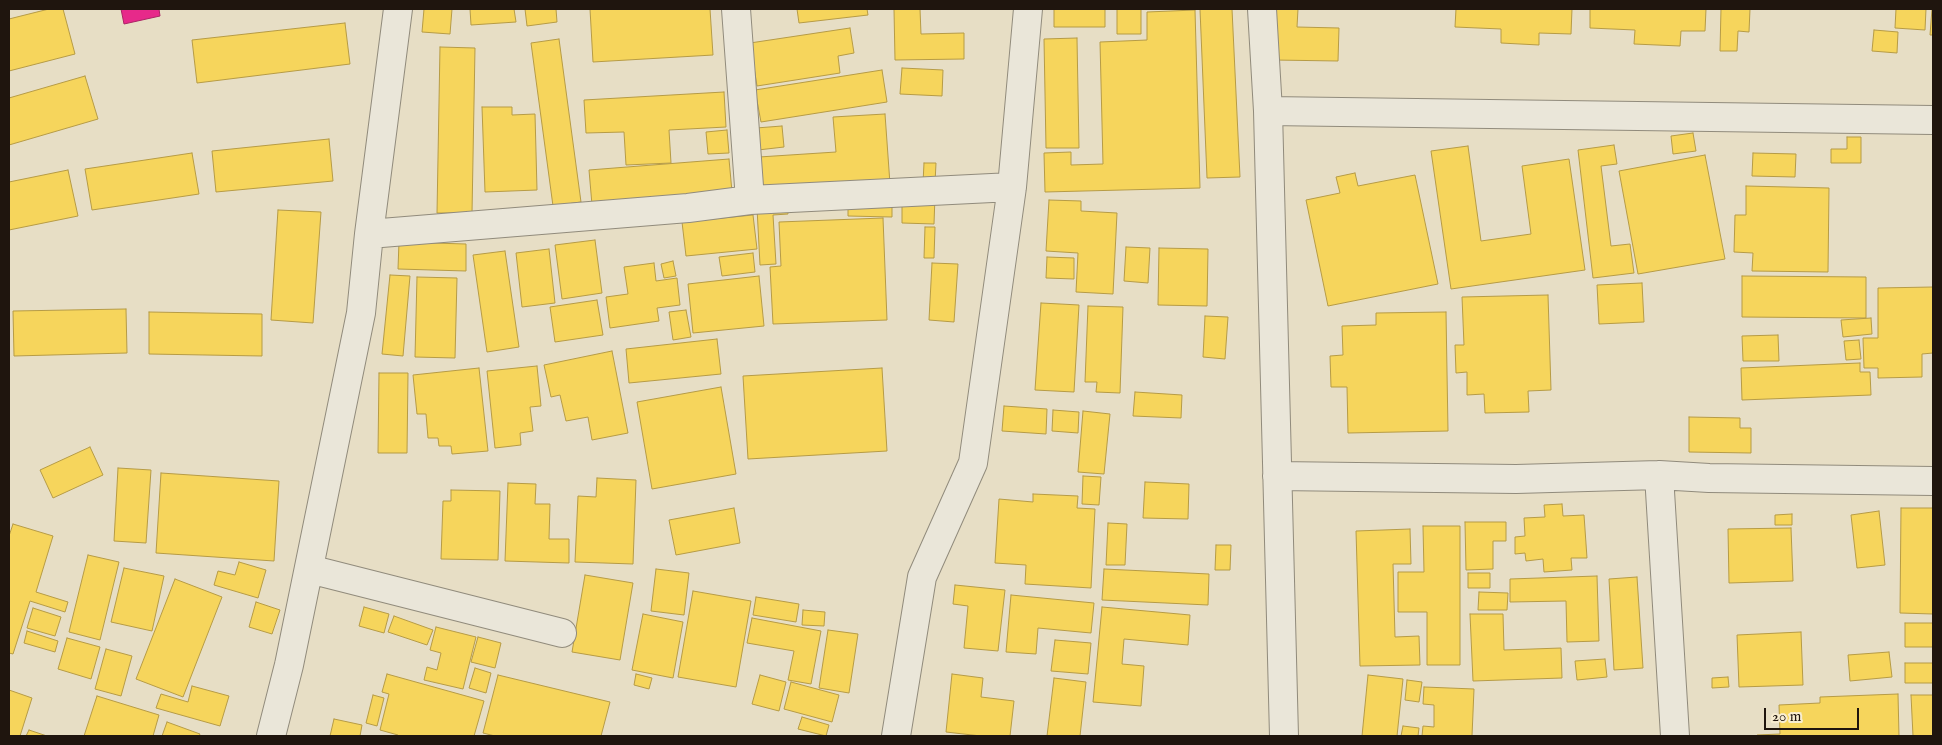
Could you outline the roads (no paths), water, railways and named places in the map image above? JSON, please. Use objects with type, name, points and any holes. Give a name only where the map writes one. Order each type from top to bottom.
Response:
[{"type":"street","points":[[271,736],[289,665],[361,313],[369,234],[398,9]]},
{"type":"street","points":[[736,9],[750,200]]},
{"type":"street","points":[[896,736],[922,577],[973,463],[1012,187],[1028,9]]},
{"type":"street","points":[[1262,9],[1268,111],[1284,736]]},
{"type":"street","points":[[1268,111],[1933,120]]},
{"type":"street","points":[[369,234],[688,208],[750,200],[1012,187]]},
{"type":"street","points":[[1277,476],[1516,479],[1659,475],[1709,478],[1933,481]]},
{"type":"street","points":[[1659,475],[1675,736]]},
{"type":"street","points":[[309,569],[562,633]]}]
